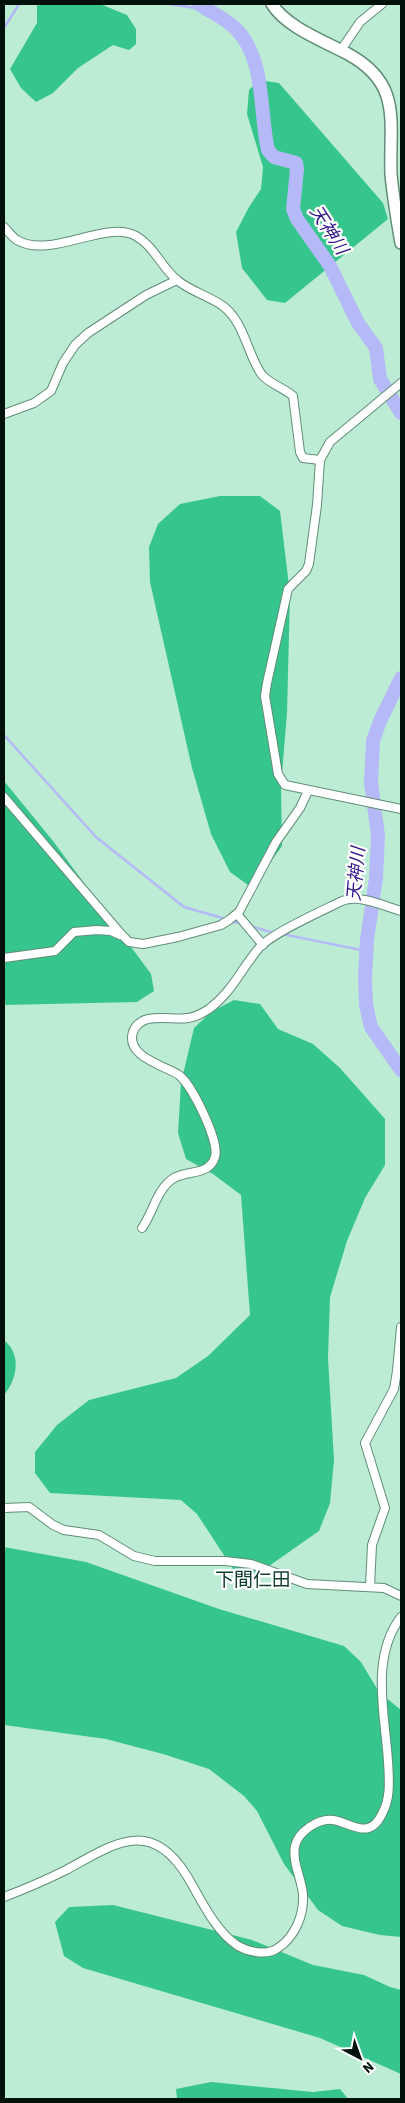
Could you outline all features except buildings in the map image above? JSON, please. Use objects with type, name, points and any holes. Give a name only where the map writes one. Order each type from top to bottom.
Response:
[{"type":"street","points":[[272,4],[285,19],[341,50],[372,71],[382,85],[392,114],[392,188],[401,243]]},
{"type":"street","points":[[341,50],[360,22],[382,4]]},
{"type":"street","points":[[389,102],[401,108]]},
{"type":"street","points":[[4,227],[16,239],[35,245],[122,231],[135,235],[146,243],[177,280],[223,306],[233,317],[264,376],[293,396],[300,452],[303,458],[320,460]]},
{"type":"street","points":[[4,414],[34,403],[51,391],[63,363],[75,344],[88,333],[146,294],[177,280]]},
{"type":"street","points":[[399,385],[330,442],[320,460],[317,505],[309,564],[306,571],[288,588],[265,696],[278,774],[285,785],[401,809]]},
{"type":"street","points":[[4,797],[122,935],[130,942],[143,944],[221,925],[237,914],[276,842],[300,808],[308,791]]},
{"type":"street","points":[[142,1228],[166,1184],[175,1177],[199,1173],[213,1162],[216,1148],[192,1090],[180,1076],[144,1056],[135,1046],[132,1036],[136,1027],[149,1019],[187,1018],[208,1009],[230,990],[263,945],[348,898],[401,911]]},
{"type":"street","points":[[237,914],[263,945]]},
{"type":"street","points":[[4,958],[55,951],[74,932],[111,931],[122,935]]},
{"type":"street","points":[[370,1586],[372,1545],[385,1508],[365,1443],[394,1389],[401,1327]]},
{"type":"street","points":[[4,1508],[28,1507],[53,1525],[64,1530],[99,1535],[134,1556],[155,1561],[225,1561],[251,1564],[307,1584],[370,1586],[384,1588],[401,1596]]},
{"type":"street","points":[[4,1898],[44,1882],[115,1844],[129,1840],[149,1842],[165,1851],[184,1872],[218,1926],[232,1942],[242,1948],[261,1952],[280,1947],[291,1937],[301,1914],[303,1895],[296,1864],[295,1846],[302,1834],[308,1827],[332,1820],[356,1829],[365,1828],[378,1821],[384,1812],[389,1779],[382,1681],[383,1665],[386,1646],[393,1628],[401,1617]]},
{"type":"green space","points":[[37,4],[100,4],[127,15],[136,29],[136,44],[129,50],[113,45],[78,68],[53,93],[36,102],[21,88],[10,69],[37,23]]},
{"type":"green space","points":[[259,80],[279,83],[383,203],[388,219],[285,303],[267,300],[242,268],[236,232],[261,189],[263,167],[247,114],[249,90]]},
{"type":"green space","points":[[220,496],[260,496],[280,511],[290,594],[287,713],[281,786],[282,846],[265,870],[248,885],[230,872],[211,834],[192,768],[150,582],[149,547],[158,524],[180,504]]},
{"type":"green space","points":[[4,781],[53,841],[151,974],[154,991],[137,1002],[4,1005]]},
{"type":"green space","points":[[234,1000],[260,1004],[278,1029],[313,1044],[340,1068],[385,1119],[385,1165],[365,1198],[347,1241],[330,1297],[328,1358],[334,1460],[330,1503],[319,1531],[259,1573],[239,1578],[197,1514],[181,1500],[50,1493],[35,1473],[35,1452],[57,1425],[89,1400],[176,1378],[208,1356],[250,1315],[241,1195],[213,1174],[186,1159],[178,1133],[181,1083],[194,1028],[211,1012]]},
{"type":"green space","points":[[4,1340],[10,1346],[16,1367],[12,1382],[4,1395]]},
{"type":"green space","points":[[4,1547],[86,1562],[219,1609],[344,1646],[361,1662],[379,1692],[401,1710],[401,1937],[380,1935],[342,1926],[318,1910],[284,1864],[257,1811],[244,1796],[209,1769],[163,1754],[106,1739],[4,1725]]},
{"type":"green space","points":[[113,1905],[252,1940],[313,1965],[364,1975],[401,1990],[401,2074],[320,2038],[83,1968],[64,1956],[55,1922],[69,1907]]},
{"type":"green space","points":[[211,2082],[313,2092],[340,2089],[348,2099],[177,2099],[176,2089]]},
{"type":"waterway","points":[[4,28],[19,4]]},
{"type":"waterway","points":[[169,4],[208,10]]},
{"type":"waterway","name":"天神川","points":[[199,4],[235,28],[245,40],[252,54],[260,86],[268,150],[274,157],[296,163],[293,209],[297,219],[330,266],[358,323],[376,348],[380,379],[401,413]]},
{"type":"waterway","name":"天神川","points":[[401,678],[380,721],[373,741],[371,782],[378,836],[376,878],[367,940],[365,977],[366,1005],[371,1027],[401,1070]]},
{"type":"waterway","points":[[4,735],[96,837],[184,907],[226,919]]},
{"type":"waterway","points":[[231,921],[243,924]]},
{"type":"waterway","points":[[250,926],[274,933]]},
{"type":"waterway","points":[[282,934],[366,951]]},
{"type":"district","name":"下間仁田","points":[[253,1579]]}]
